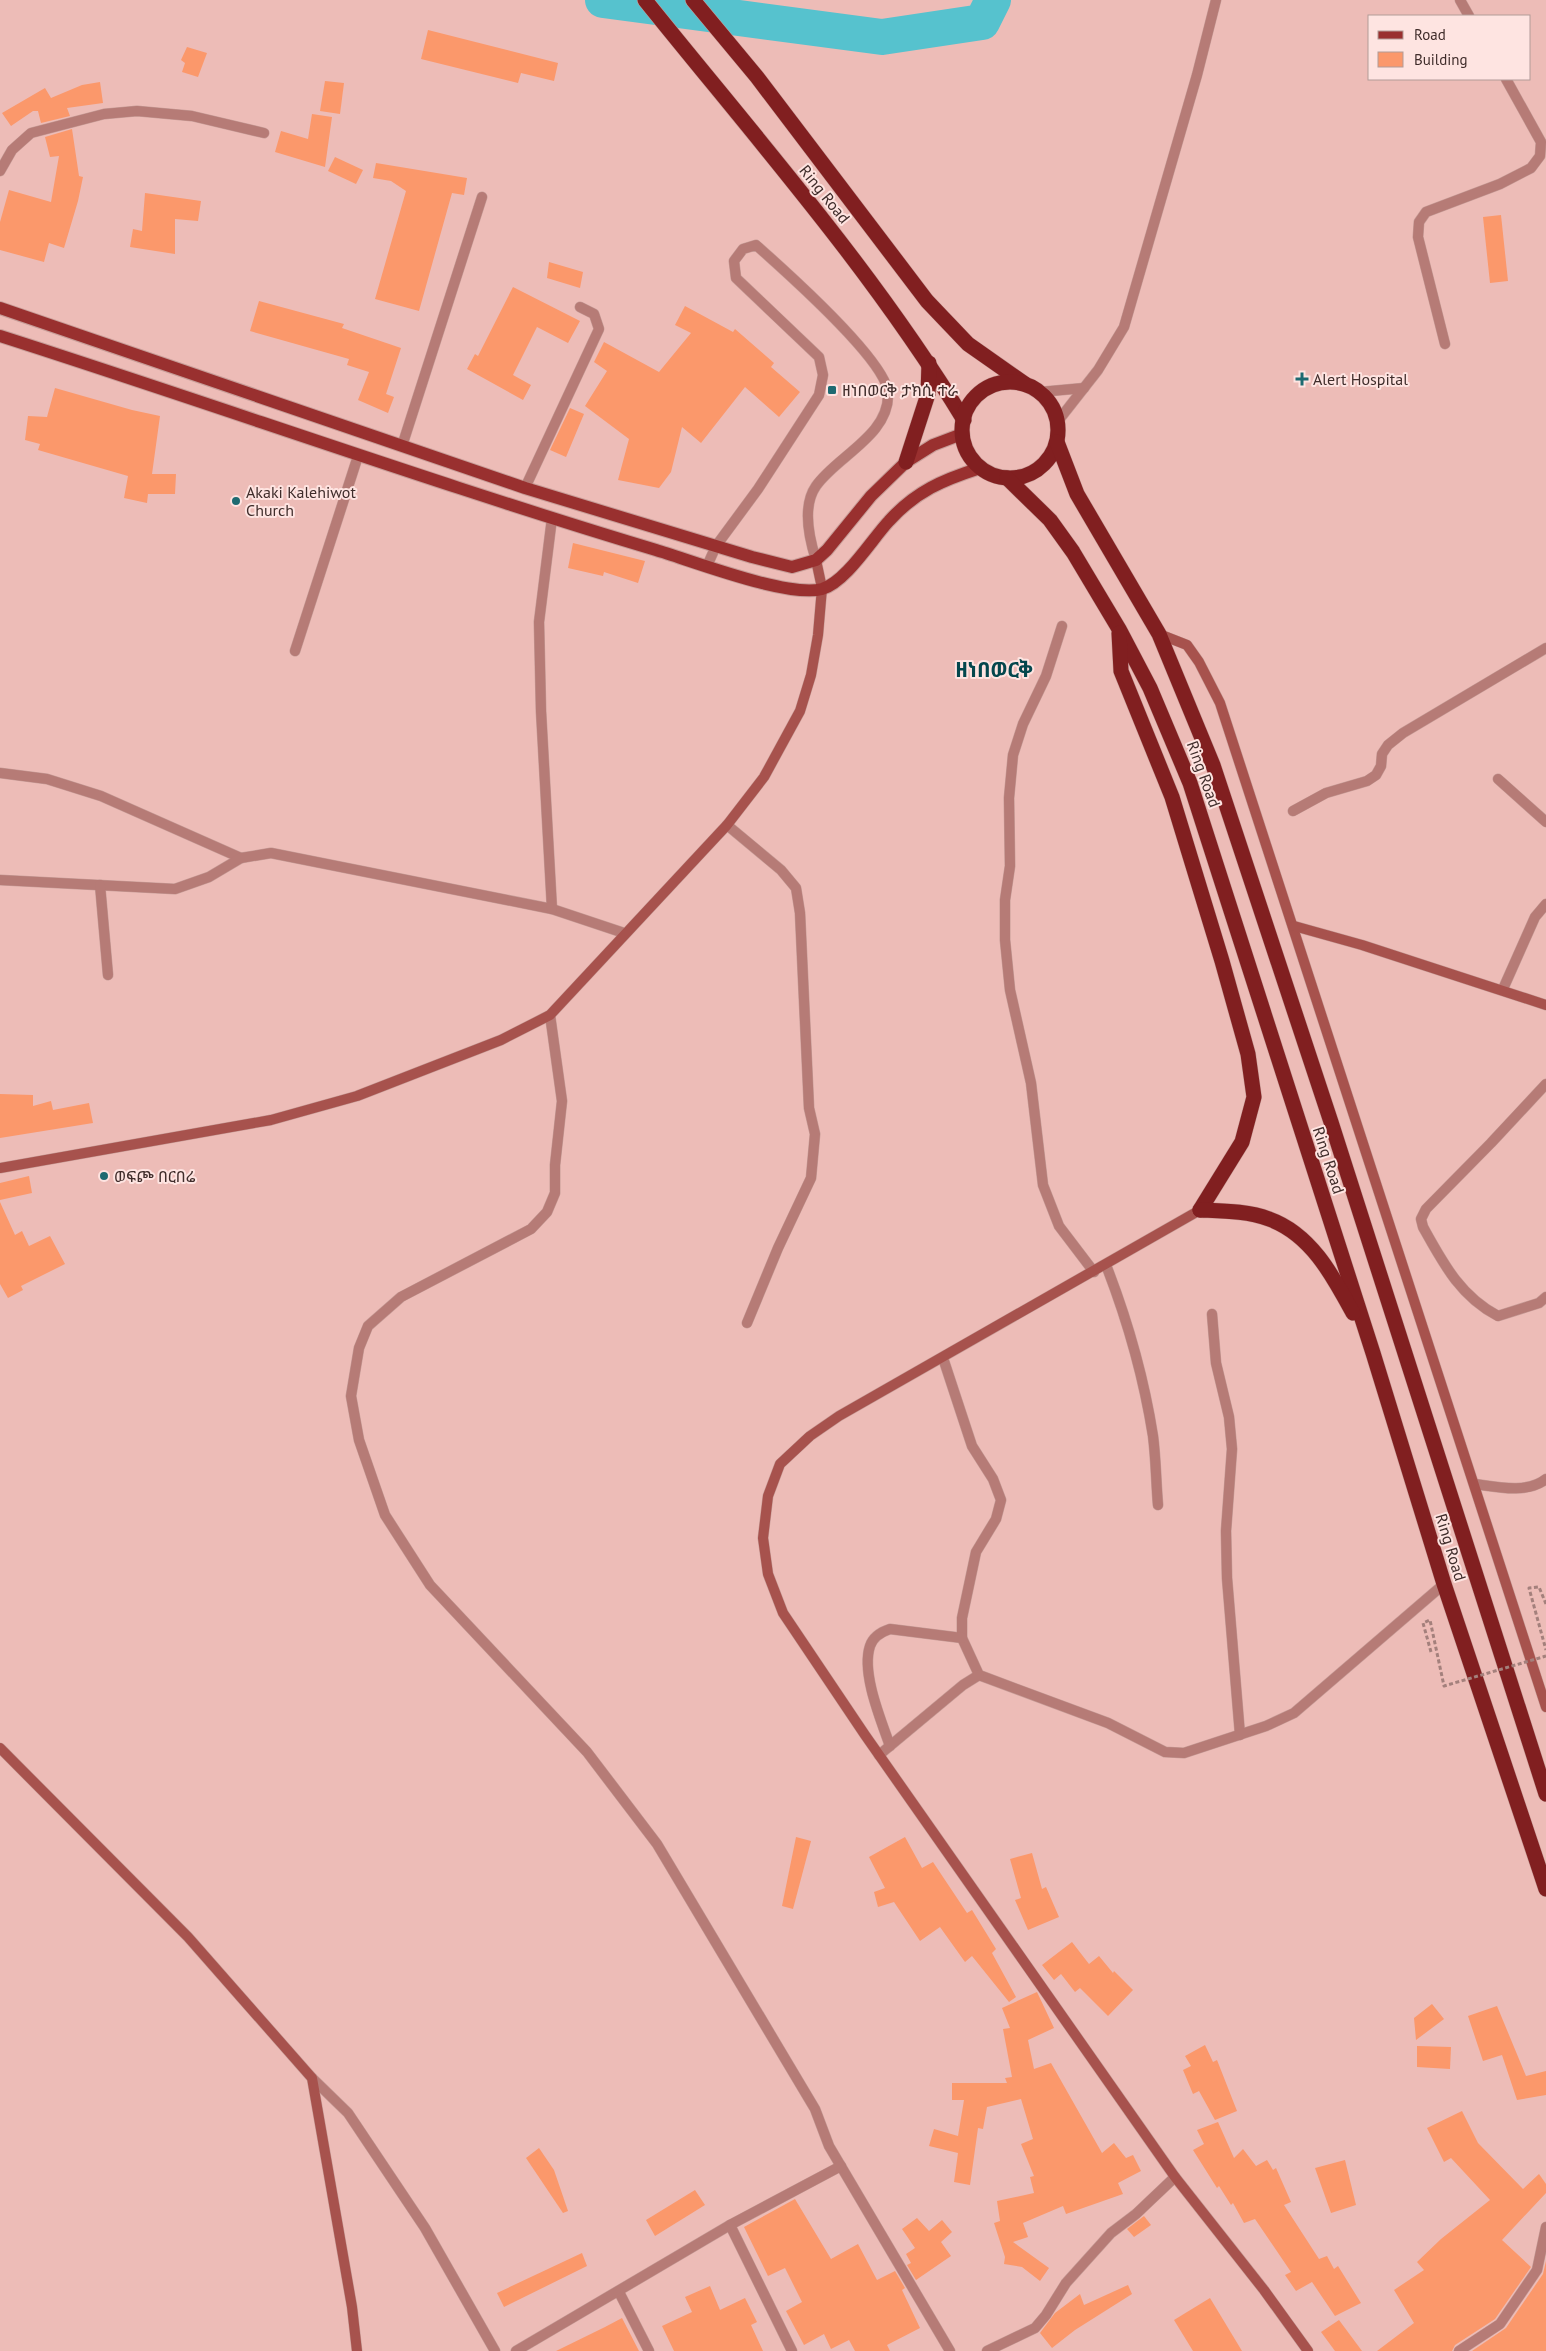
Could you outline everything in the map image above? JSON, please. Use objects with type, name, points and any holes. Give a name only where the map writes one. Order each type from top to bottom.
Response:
[{"type":"highway","name":"Ring Road","points":[[645,0],[860,265],[929,363],[963,427]]},
{"type":"highway","name":"Ring Road","points":[[693,0],[757,77],[927,301],[968,344],[1025,384]]},
{"type":"highway","points":[[906,462],[928,394],[929,363]]},
{"type":"highway","points":[[1009,382],[1025,384],[1040,392],[1051,404],[1058,421],[1057,442],[1050,457],[1039,469],[1024,477],[1007,478],[993,475],[980,468],[972,459],[963,427],[969,405],[980,393],[994,385],[1009,382]]},
{"type":"highway","name":"Ring Road","points":[[1057,442],[1077,494],[1159,634],[1213,765],[1546,1794]]},
{"type":"highway","name":"Ring Road","points":[[1007,478],[1050,520],[1073,552],[1119,629],[1150,688],[1190,783],[1373,1353],[1444,1584],[1546,1889]]},
{"type":"highway","points":[[1119,629],[1122,671],[1175,806],[1248,1054],[1254,1097],[1242,1142],[1200,1210],[1235,1212],[1270,1219],[1290,1231],[1317,1254],[1330,1271],[1373,1353]]},
{"type":"main road","points":[[0,308],[525,488],[792,567],[816,560],[827,550],[872,496],[906,462],[963,427]]},
{"type":"main road","points":[[0,336],[198,399],[358,456],[552,518],[749,579],[798,590],[822,588],[837,580],[890,519],[920,493],[945,479],[980,468]]},
{"type":"street","points":[[1058,421],[1098,370],[1124,327],[1197,75],[1216,0]]},
{"type":"street","points":[[1460,0],[1468,15]]},
{"type":"street","points":[[1445,344],[1418,237],[1419,222],[1426,212],[1500,184],[1531,168],[1540,156],[1540,142],[1507,80]]},
{"type":"street","points":[[0,171],[12,150],[31,133],[104,114],[137,111],[192,116],[264,133]]},
{"type":"street","points":[[402,446],[482,197]]},
{"type":"street","points":[[0,1168],[271,1120],[357,1096],[501,1040],[550,1015],[624,933],[728,824],[764,777],[800,711],[811,675],[818,635],[822,588],[808,536],[808,512],[815,487],[883,420],[888,392],[878,369],[816,298],[756,245],[743,249],[734,261],[736,278],[819,357],[823,375],[819,395],[804,420],[716,546],[706,566]]},
{"type":"street","points":[[525,488],[599,330],[594,314],[580,307]]},
{"type":"street","points":[[1040,392],[1084,388]]},
{"type":"street","points":[[295,651],[358,456]]},
{"type":"street","points":[[552,518],[539,622],[541,711],[552,909]]},
{"type":"street","points":[[1062,626],[1046,676],[1023,724],[1013,755],[1009,798],[1010,866],[1005,900],[1005,940],[1010,990],[1031,1083],[1043,1185],[1060,1226],[1094,1272]]},
{"type":"street","points":[[1159,634],[1187,646],[1199,662],[1220,703],[1294,926],[1348,1102],[1475,1484],[1546,1707]]},
{"type":"street","points":[[1294,811],[1326,793],[1367,781],[1376,775],[1381,766],[1382,754],[1395,739],[1546,648]]},
{"type":"street","points":[[0,773],[48,779],[101,796],[241,858]]},
{"type":"street","points":[[1498,779],[1546,822]]},
{"type":"street","points":[[728,824],[781,870],[796,888],[800,913],[809,1108],[815,1134],[811,1178],[778,1248],[747,1322]]},
{"type":"street","points":[[0,880],[175,889],[209,877],[241,858],[272,853],[552,909],[624,933]]},
{"type":"street","points":[[100,885],[108,975]]},
{"type":"street","points":[[1503,990],[1535,917],[1546,904]]},
{"type":"street","points":[[1294,926],[1546,1004]]},
{"type":"street","points":[[550,1015],[562,1101],[555,1165],[555,1193],[547,1212],[532,1229],[402,1297],[368,1326],[359,1348],[351,1396],[359,1440],[385,1516],[430,1585],[587,1752],[657,1844],[815,2110],[829,2146],[950,2351]]},
{"type":"street","points":[[1546,1084],[1491,1144],[1426,1209],[1421,1219],[1422,1227],[1448,1272],[1478,1306],[1498,1316],[1539,1303],[1546,1297]]},
{"type":"street","points":[[1200,1210],[839,1416],[810,1436],[780,1464],[768,1496],[764,1538],[768,1574],[784,1613],[879,1754],[1175,2177],[1264,2290],[1308,2351]]},
{"type":"street","points":[[1106,1265],[1127,1324],[1147,1404],[1153,1438],[1158,1505]]},
{"type":"street","points":[[1212,1314],[1216,1363],[1229,1418],[1232,1449],[1226,1531],[1227,1578],[1240,1735]]},
{"type":"street","points":[[943,1358],[972,1446],[993,1479],[1001,1500],[996,1519],[976,1552],[962,1618],[962,1638],[979,1675],[1108,1723],[1165,1752],[1184,1753],[1240,1735],[1294,1713],[1444,1584]]},
{"type":"street","points":[[1475,1484],[1511,1489],[1540,1484],[1546,1479]]},
{"type":"street","points":[[890,1746],[875,1702],[869,1674],[870,1646],[879,1634],[890,1629],[962,1638]]},
{"type":"street","points":[[879,1754],[979,1675]]},
{"type":"street","points":[[0,1748],[188,1937],[312,2078],[348,2113],[419,2220],[495,2351]]},
{"type":"street","points":[[312,2078],[358,2351]]},
{"type":"street","points":[[516,2351],[730,2225],[841,2166]]},
{"type":"street","points":[[991,2350],[1035,2328],[1046,2315],[1066,2283],[1111,2233],[1136,2214],[1175,2177]]},
{"type":"street","points":[[730,2225],[792,2351]]},
{"type":"street","points":[[1459,2351],[1489,2332],[1503,2320],[1537,2270],[1546,2227]]},
{"type":"street","points":[[619,2292],[649,2351]]},
{"type":"path","points":[[1546,1604],[1538,1587],[1529,1588],[1546,1650]]},
{"type":"path","points":[[1431,1652],[1423,1623],[1430,1620],[1444,1686],[1546,1656]]},
{"type":"building","points":[[428,30],[558,63],[554,81],[521,73],[518,83],[421,59]]},
{"type":"building","points":[[187,47],[207,53],[198,77],[182,72],[185,63],[181,60]]},
{"type":"building","points":[[325,81],[344,83],[340,114],[320,111]]},
{"type":"building","points":[[100,82],[103,103],[67,108],[70,116],[41,123],[38,111],[33,111],[11,126],[2,113],[45,88],[51,98],[82,85]]},
{"type":"building","points":[[312,114],[332,117],[325,167],[275,152],[281,131],[308,139]]},
{"type":"building","points":[[72,129],[79,176],[83,177],[64,248],[49,243],[44,262],[0,250],[0,222],[9,190],[51,202],[59,156],[50,157],[45,137]]},
{"type":"building","points":[[335,157],[363,170],[356,184],[328,171]]},
{"type":"building","points":[[376,163],[467,178],[464,195],[452,193],[419,311],[375,299],[406,191],[391,181],[373,178]]},
{"type":"building","points":[[145,193],[201,201],[198,221],[175,219],[175,254],[130,247],[133,229],[142,231]]},
{"type":"building","points":[[1501,215],[1508,281],[1490,283],[1483,217]]},
{"type":"building","points":[[549,262],[583,272],[580,288],[547,278]]},
{"type":"building","points":[[513,287],[580,321],[568,343],[537,327],[513,375],[531,385],[523,400],[467,369],[475,354],[478,356]]},
{"type":"building","points":[[259,301],[344,324],[342,328],[401,348],[386,394],[394,397],[388,413],[358,400],[369,372],[347,365],[349,359],[250,331]]},
{"type":"building","points":[[685,306],[733,332],[735,329],[774,363],[771,367],[800,392],[779,417],[745,387],[701,443],[682,427],[671,472],[659,488],[618,480],[629,439],[585,406],[607,371],[594,362],[604,342],[659,372],[691,333],[675,325]]},
{"type":"building","points":[[55,388],[160,416],[152,474],[176,474],[175,494],[148,494],[147,503],[124,498],[128,476],[38,450],[40,444],[25,440],[28,416],[47,417]]},
{"type":"building","points":[[570,408],[584,414],[566,457],[550,450]]},
{"type":"building","points":[[573,543],[645,561],[638,583],[604,572],[603,576],[568,568]]},
{"type":"building","points":[[0,1094],[33,1095],[33,1106],[51,1101],[53,1110],[89,1103],[93,1123],[0,1138]]},
{"type":"building","points":[[29,1176],[32,1193],[0,1200],[0,1183]]},
{"type":"building","points":[[0,1202],[15,1235],[22,1231],[29,1246],[50,1236],[65,1264],[21,1286],[23,1290],[8,1298],[0,1284]]},
{"type":"building","points":[[796,1837],[811,1841],[793,1909],[782,1906]]},
{"type":"building","points":[[905,1837],[922,1868],[933,1862],[967,1913],[972,1910],[996,1949],[992,1953],[1016,1997],[1009,2002],[972,1956],[965,1962],[940,1927],[920,1941],[894,1902],[878,1907],[874,1892],[885,1888],[869,1857]]},
{"type":"building","points":[[1032,1853],[1042,1889],[1046,1887],[1059,1917],[1028,1930],[1015,1900],[1021,1898],[1010,1859]]},
{"type":"building","points":[[1072,1942],[1089,1964],[1099,1956],[1113,1973],[1114,1971],[1133,1990],[1108,2016],[1080,1988],[1075,1992],[1061,1974],[1054,1980],[1042,1965]]},
{"type":"building","points":[[1037,1992],[1054,2028],[1028,2040],[1034,2069],[1051,2063],[1102,2153],[1114,2143],[1126,2158],[1133,2155],[1141,2171],[1118,2183],[1123,2194],[1066,2214],[1063,2206],[1023,2223],[1028,2237],[1013,2242],[1049,2268],[1040,2281],[1022,2267],[1004,2264],[1005,2257],[994,2223],[1000,2221],[997,2201],[1034,2193],[1030,2177],[1034,2176],[1021,2144],[1033,2139],[1021,2099],[987,2107],[983,2129],[978,2128],[970,2185],[954,2182],[958,2153],[929,2146],[934,2129],[958,2136],[964,2100],[952,2100],[952,2083],[1007,2083],[1005,2078],[1012,2077],[1003,2029],[1010,2028],[1002,2008]]},
{"type":"building","points":[[1432,2004],[1444,2019],[1416,2040],[1414,2018]]},
{"type":"building","points":[[1497,2006],[1526,2076],[1546,2071],[1546,2095],[1517,2100],[1502,2055],[1483,2061],[1468,2016]]},
{"type":"building","points":[[1205,2045],[1213,2062],[1217,2060],[1237,2111],[1215,2120],[1199,2091],[1193,2094],[1183,2070],[1191,2066],[1185,2056]]},
{"type":"building","points":[[1417,2046],[1451,2047],[1450,2069],[1417,2067]]},
{"type":"building","points":[[1462,2111],[1478,2143],[1523,2189],[1539,2174],[1546,2184],[1546,2193],[1502,2240],[1531,2267],[1495,2319],[1455,2345],[1452,2351],[1377,2351],[1414,2323],[1394,2290],[1424,2270],[1417,2262],[1441,2239],[1490,2200],[1451,2158],[1444,2162],[1427,2128]]},
{"type":"building","points":[[1218,2122],[1234,2158],[1243,2149],[1256,2166],[1267,2160],[1273,2170],[1276,2168],[1291,2202],[1284,2205],[1319,2259],[1327,2256],[1334,2269],[1338,2266],[1361,2303],[1335,2316],[1312,2282],[1296,2291],[1285,2275],[1291,2272],[1255,2219],[1244,2223],[1233,2203],[1231,2205],[1219,2186],[1217,2188],[1193,2150],[1204,2144],[1197,2130]]},
{"type":"building","points":[[539,2148],[554,2170],[568,2211],[563,2213],[526,2158]]},
{"type":"building","points":[[1345,2160],[1356,2205],[1331,2213],[1315,2168]]},
{"type":"building","points":[[695,2190],[705,2205],[655,2236],[646,2220]]},
{"type":"building","points":[[795,2199],[831,2259],[858,2244],[877,2280],[895,2271],[905,2288],[902,2290],[920,2328],[887,2345],[890,2351],[855,2351],[849,2340],[831,2349],[824,2334],[804,2345],[786,2311],[802,2302],[785,2268],[768,2276],[744,2227]]},
{"type":"building","points":[[1144,2216],[1151,2225],[1134,2237],[1127,2229]]},
{"type":"building","points":[[917,2218],[929,2231],[942,2220],[952,2232],[941,2242],[951,2256],[916,2280],[907,2265],[911,2263],[906,2254],[915,2248],[902,2229]]},
{"type":"building","points":[[582,2253],[587,2266],[504,2307],[497,2293]]},
{"type":"building","points":[[1546,2261],[1546,2351],[1472,2351],[1506,2328],[1543,2274]]},
{"type":"building","points":[[1128,2285],[1132,2294],[1075,2330],[1052,2348],[1040,2333],[1055,2313],[1080,2294],[1084,2305]]},
{"type":"building","points":[[710,2286],[720,2310],[745,2298],[757,2322],[751,2325],[763,2351],[674,2351],[662,2326],[692,2312],[685,2297]]},
{"type":"building","points":[[1210,2298],[1242,2351],[1193,2351],[1174,2320]]},
{"type":"building","points":[[622,2318],[639,2351],[556,2351],[605,2327]]},
{"type":"building","points":[[1339,2320],[1362,2351],[1335,2351],[1321,2332]]},
{"type":"waterway","points":[[603,0],[882,37],[982,22],[993,0]]},
{"type":"place","name":"Alert Hospital","points":[[1302,379]]},
{"type":"place","name":"ዘነበወርቅ ታክሲ ተራ","points":[[832,390]]},
{"type":"place","name":"Akaki Kalehiwot Church","points":[[236,501]]},
{"type":"place","name":"ወፍጮ በርበሬ","points":[[104,1176]]},
{"type":"district","name":"ዘነበወርቅ","points":[[994,670]]}]
